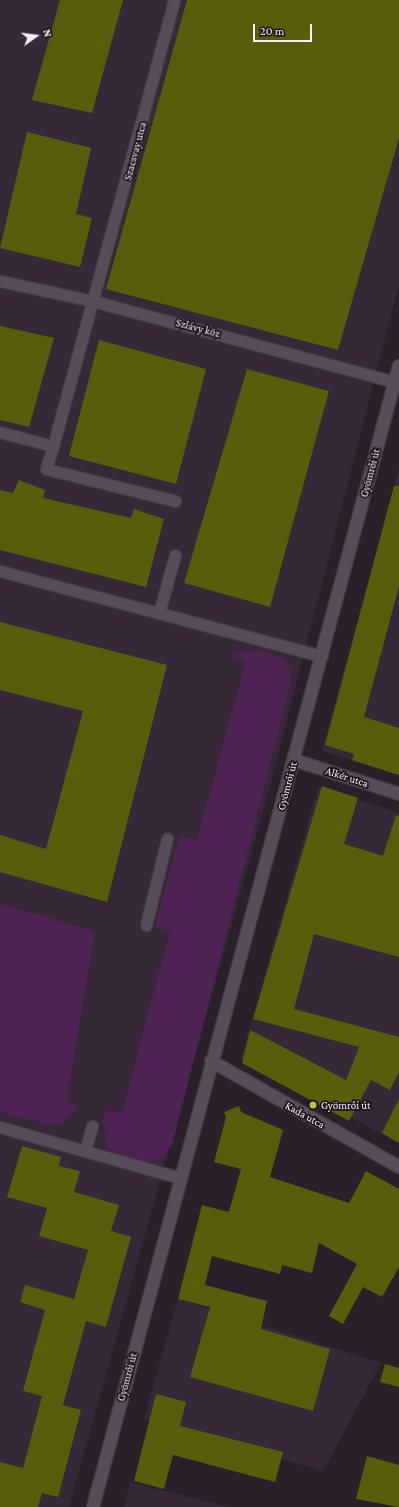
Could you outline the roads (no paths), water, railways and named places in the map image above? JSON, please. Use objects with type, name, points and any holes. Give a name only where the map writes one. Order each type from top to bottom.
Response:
[{"type":"street","name":"Gyömrői út","points":[[93,1507],[211,1061],[397,382],[399,366]]},
{"type":"street","name":"Alkér utca","points":[[294,760],[399,794]]},
{"type":"street","name":"Kada utca","points":[[211,1061],[399,1168]]},
{"type":"lane","name":"Szacsvay utca","points":[[174,0],[46,469],[175,501]]},
{"type":"lane","name":"Szlávy köz","points":[[0,281],[93,301],[397,382]]},
{"type":"lane","points":[[0,432],[53,446]]},
{"type":"lane","points":[[159,613],[175,555]]},
{"type":"lane","points":[[0,571],[322,656]]},
{"type":"lane","points":[[146,925],[167,839]]},
{"type":"lane","points":[[85,1151],[92,1126]]},
{"type":"lane","points":[[0,1127],[180,1178]]},
{"type":"place","name":"Gyömrői út","points":[[313,1105]]}]
